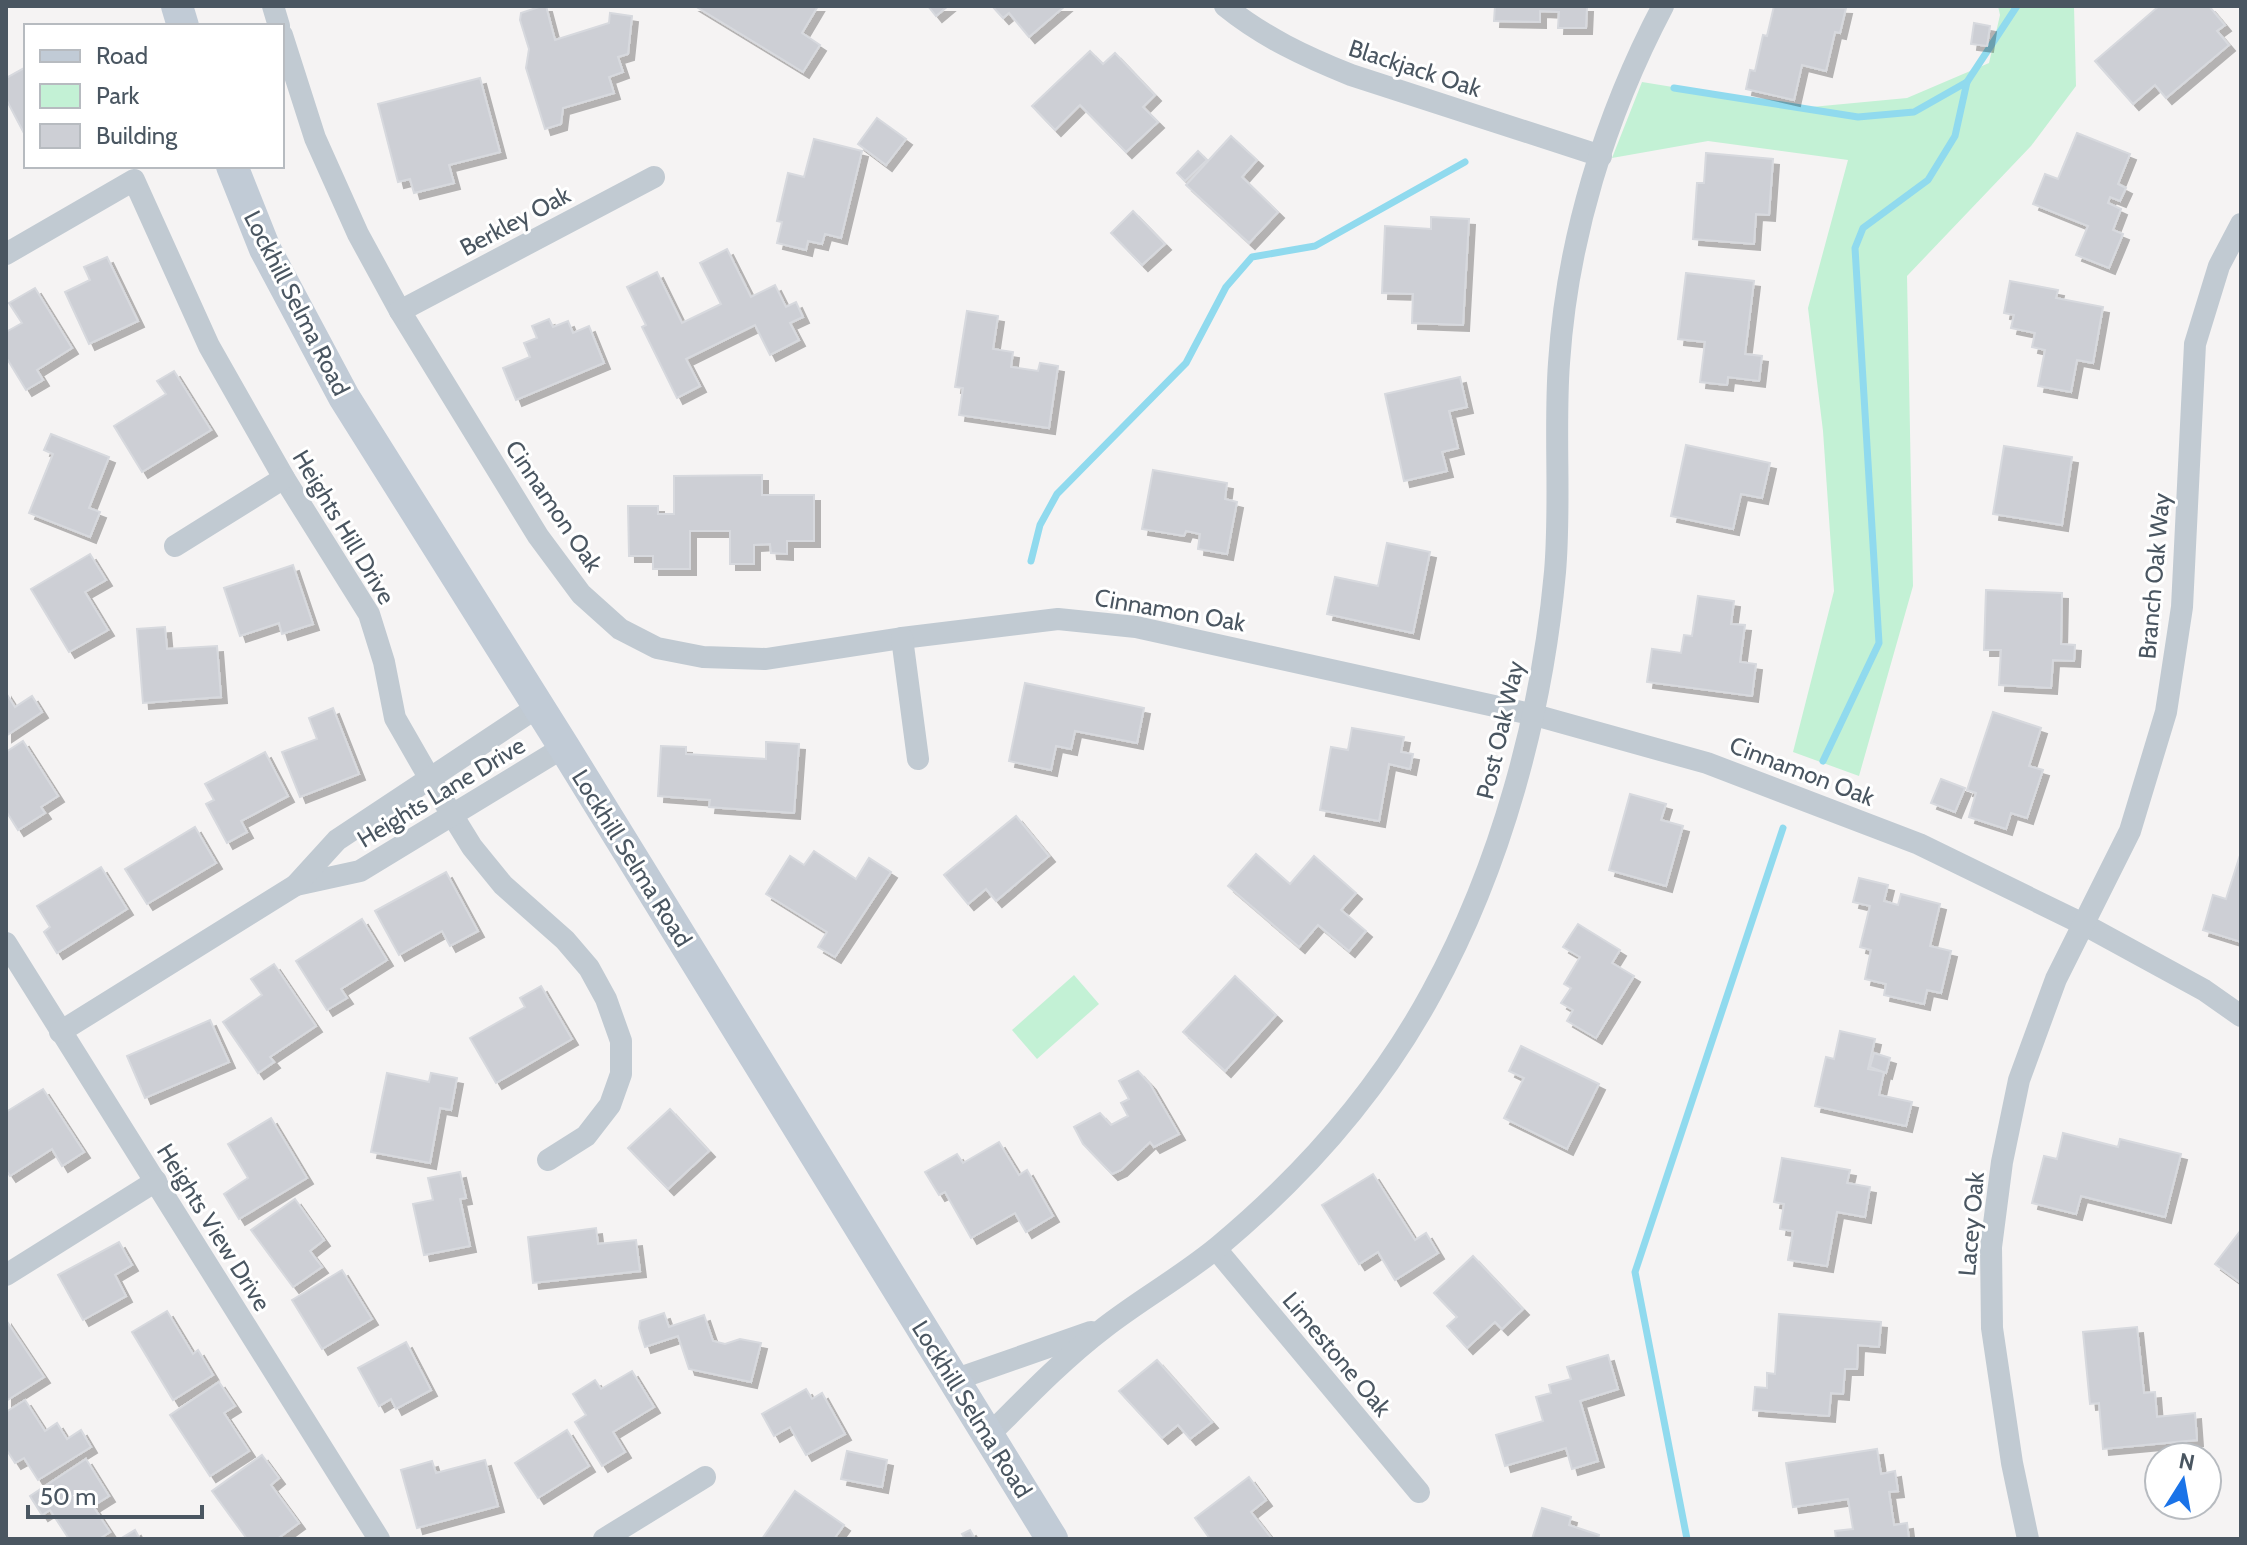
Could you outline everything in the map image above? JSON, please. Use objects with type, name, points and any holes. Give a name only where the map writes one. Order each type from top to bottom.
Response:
[{"type":"main road","name":"Lockhill Selma Road","points":[[233,168],[265,249],[344,397],[539,706],[1052,1539]]},
{"type":"street","name":"Blackjack Oak","points":[[1225,6],[1276,42],[1313,60],[1601,156]]},
{"type":"street","name":"Post Oak Way","points":[[988,1436],[1104,1328],[1216,1249],[1265,1206],[1328,1143],[1382,1071],[1431,995],[1471,915],[1503,831],[1543,656],[1555,570],[1559,363],[1571,270],[1592,179],[1626,84],[1663,6]]},
{"type":"street","name":"Cinnamon Oak","points":[[284,41],[315,138],[358,234],[400,311],[538,536],[581,594],[620,629],[657,648],[703,657],[766,659],[1058,619],[1096,621],[1136,627],[1531,714],[1707,763],[1919,844],[2085,925],[2204,990],[2241,1016]]},
{"type":"street","name":"Berkley Oak","points":[[400,311],[654,177]]},
{"type":"street","name":"Heights Hill Drive","points":[[6,254],[134,180],[209,346],[284,478],[369,614],[384,662],[395,718],[430,779],[472,847],[503,885],[549,924],[589,968],[606,999],[621,1041],[621,1074],[610,1105],[586,1136],[548,1160]]},
{"type":"street","name":"Branch Oak Way","points":[[2085,925],[2130,831],[2166,712],[2182,607],[2195,344],[2219,266],[2241,224]]},
{"type":"street","points":[[175,546],[284,478]]},
{"type":"street","points":[[902,638],[918,759]]},
{"type":"street","name":"Heights Lane Drive","points":[[60,1032],[296,885],[337,840],[539,706]]},
{"type":"street","name":"Heights Lane Drive","points":[[296,885],[360,871],[564,747]]},
{"type":"street","name":"Lacey Oak","points":[[2028,1539],[2012,1463],[1992,1328],[1991,1247],[2002,1162],[2019,1080],[2056,979],[2085,925]]},
{"type":"street","name":"Heights View Drive","points":[[6,943],[379,1539]]},
{"type":"street","points":[[6,1275],[156,1181]]},
{"type":"street","name":"Limestone Oak","points":[[1216,1249],[1419,1492]]},
{"type":"street","name":"Post Oak Way","points":[[954,1380],[1104,1328]]},
{"type":"street","points":[[604,1539],[705,1477]]},
{"type":"green space","points":[[1998,6],[2074,6],[2076,86],[2031,146],[1907,276],[1913,586],[1859,776],[1793,752],[1834,591],[1823,431],[1808,308],[1848,160],[1708,141],[1612,158],[1642,82],[1801,108],[1907,98],[1989,63],[2000,15]]},
{"type":"green space","points":[[1074,975],[1099,1004],[1037,1059],[1012,1030]]},
{"type":"building","points":[[546,6],[555,40],[609,23],[610,13],[632,16],[628,54],[618,57],[623,72],[609,77],[614,93],[563,108],[561,124],[545,129],[526,68],[529,49],[520,20],[521,13]]},
{"type":"building","points":[[695,6],[818,6],[802,33],[820,45],[803,72]]},
{"type":"building","points":[[928,6],[948,6],[936,16]]},
{"type":"building","points":[[992,6],[1065,6],[1029,37],[1009,13],[1003,18]]},
{"type":"building","points":[[1495,6],[1587,6],[1586,28],[1558,28],[1559,12],[1540,11],[1540,22],[1494,21]]},
{"type":"building","points":[[1774,6],[1846,8],[1840,33],[1835,32],[1826,71],[1802,65],[1794,100],[1746,89],[1750,70],[1755,71],[1763,35],[1767,36]]},
{"type":"building","points":[[2159,6],[2209,6],[2225,25],[2217,31],[2229,45],[2166,98],[2155,85],[2133,104],[2095,61]]},
{"type":"building","points":[[1974,23],[1990,26],[1987,46],[1971,44]]},
{"type":"building","points":[[1090,51],[1103,64],[1115,53],[1155,95],[1143,107],[1158,122],[1126,152],[1080,105],[1055,130],[1032,106]]},
{"type":"building","points":[[24,68],[24,133],[6,99],[6,78]]},
{"type":"building","points":[[480,78],[500,152],[449,165],[454,183],[414,193],[410,179],[398,182],[378,104]]},
{"type":"building","points":[[877,118],[906,139],[886,165],[858,144]]},
{"type":"building","points":[[2077,133],[2130,154],[2118,184],[2126,188],[2120,201],[2110,197],[2108,203],[2121,209],[2113,230],[2123,234],[2109,268],[2076,255],[2088,226],[2033,204],[2045,174],[2058,179]]},
{"type":"building","points":[[1231,136],[1257,160],[1242,177],[1278,212],[1249,243],[1186,185]]},
{"type":"building","points":[[814,139],[862,151],[841,238],[825,234],[822,244],[808,241],[806,250],[777,243],[782,222],[777,221],[788,173],[804,177]]},
{"type":"building","points":[[1198,151],[1207,160],[1185,181],[1177,173]]},
{"type":"building","points":[[1706,153],[1773,159],[1769,215],[1756,214],[1754,244],[1693,239],[1697,183],[1704,183]]},
{"type":"building","points":[[1133,211],[1165,244],[1142,265],[1111,233]]},
{"type":"building","points":[[1431,217],[1469,219],[1463,325],[1412,323],[1413,294],[1382,293],[1385,226],[1431,229]]},
{"type":"building","points":[[727,249],[751,297],[775,285],[786,307],[796,302],[803,317],[790,323],[799,340],[770,355],[755,325],[686,359],[700,386],[677,398],[642,327],[646,325],[627,287],[657,272],[682,323],[721,304],[700,263]]},
{"type":"building","points":[[107,257],[138,321],[89,344],[65,292],[90,280],[84,267]]},
{"type":"building","points":[[1686,273],[1754,281],[1745,354],[1762,356],[1759,381],[1728,377],[1727,385],[1700,382],[1705,342],[1678,339]]},
{"type":"building","points":[[2010,281],[2058,290],[2056,298],[2103,307],[2093,363],[2077,360],[2071,392],[2038,386],[2045,350],[2032,347],[2035,333],[2011,328],[2014,315],[2004,313]]},
{"type":"building","points":[[35,288],[72,348],[37,370],[43,380],[26,390],[6,357],[6,332],[22,323],[9,303]]},
{"type":"building","points":[[967,311],[998,316],[993,349],[1013,352],[1011,367],[1038,371],[1040,363],[1058,366],[1049,428],[959,415],[963,388],[955,387]]},
{"type":"building","points":[[549,319],[553,327],[568,321],[573,333],[589,326],[604,363],[516,400],[503,368],[530,357],[524,343],[537,338],[532,326]]},
{"type":"building","points":[[174,371],[211,430],[142,472],[114,426],[166,394],[157,381]]},
{"type":"building","points":[[1460,377],[1467,407],[1449,411],[1458,448],[1442,452],[1447,471],[1404,481],[1385,394]]},
{"type":"building","points":[[51,434],[109,457],[89,508],[100,512],[90,537],[29,513],[53,454],[44,450]]},
{"type":"building","points":[[1686,445],[1770,463],[1762,498],[1741,494],[1733,529],[1671,516]]},
{"type":"building","points":[[2004,446],[2072,457],[2062,525],[1993,514]]},
{"type":"building","points":[[1153,470],[1227,483],[1225,499],[1237,502],[1227,554],[1198,549],[1200,534],[1186,531],[1184,536],[1142,529]]},
{"type":"building","points":[[762,475],[762,495],[814,495],[814,541],[787,541],[787,554],[771,553],[770,544],[754,545],[754,564],[730,564],[730,531],[690,531],[690,569],[653,569],[653,556],[629,556],[628,506],[658,506],[658,514],[674,514],[674,476]]},
{"type":"building","points":[[1387,543],[1430,552],[1413,633],[1327,614],[1335,577],[1378,586]]},
{"type":"building","points":[[90,554],[106,580],[85,592],[108,630],[69,652],[31,589]]},
{"type":"building","points":[[293,565],[313,624],[282,634],[279,623],[240,636],[224,588]]},
{"type":"building","points":[[1986,590],[2062,593],[2061,644],[2075,645],[2074,661],[2053,660],[2051,688],[1999,685],[2001,650],[1984,650]]},
{"type":"building","points":[[1698,596],[1734,601],[1731,624],[1745,625],[1740,662],[1756,664],[1752,696],[1647,682],[1652,649],[1681,653],[1684,635],[1692,636]]},
{"type":"building","points":[[165,627],[167,649],[217,646],[221,697],[143,703],[137,629]]},
{"type":"building","points":[[1025,683],[1144,708],[1137,743],[1075,731],[1071,749],[1056,746],[1051,770],[1009,761]]},
{"type":"building","points":[[6,693],[15,707],[32,696],[42,712],[6,736]]},
{"type":"building","points":[[333,708],[359,774],[300,797],[282,752],[317,739],[309,718]]},
{"type":"building","points":[[1993,712],[2041,728],[2029,766],[2043,770],[2027,818],[2011,813],[2006,829],[1969,817],[1976,793],[1967,790]]},
{"type":"building","points":[[1352,728],[1404,737],[1401,752],[1413,754],[1410,769],[1389,764],[1379,821],[1320,810],[1331,747],[1348,750]]},
{"type":"building","points":[[23,741],[58,796],[41,807],[45,813],[18,830],[6,811],[6,752]]},
{"type":"building","points":[[766,742],[799,744],[794,813],[709,807],[710,800],[658,796],[661,746],[686,747],[686,754],[766,759]]},
{"type":"building","points":[[265,752],[288,796],[241,821],[247,832],[227,843],[206,804],[214,800],[205,784]]},
{"type":"building","points":[[1941,779],[1965,788],[1955,812],[1931,803]]},
{"type":"building","points":[[1630,794],[1666,804],[1661,820],[1683,826],[1666,886],[1609,870]]},
{"type":"building","points":[[1016,816],[1049,856],[996,901],[986,889],[968,904],[944,875]]},
{"type":"building","points":[[195,827],[216,863],[147,904],[125,869]]},
{"type":"building","points":[[814,851],[856,879],[869,858],[891,872],[835,957],[818,947],[827,932],[766,894],[790,856],[804,865]]},
{"type":"building","points":[[2241,852],[2241,942],[2203,930],[2213,895],[2226,899]]},
{"type":"building","points":[[1256,854],[1290,884],[1314,856],[1356,893],[1341,910],[1366,931],[1349,951],[1318,925],[1299,947],[1228,886]]},
{"type":"building","points":[[101,867],[127,909],[57,953],[44,932],[50,927],[37,906]]},
{"type":"building","points":[[446,872],[478,931],[450,946],[442,931],[399,955],[375,911]]},
{"type":"building","points":[[1859,878],[1888,885],[1884,901],[1898,905],[1901,894],[1940,904],[1930,946],[1951,951],[1941,993],[1927,990],[1924,1004],[1884,995],[1886,984],[1865,979],[1871,950],[1860,947],[1870,906],[1853,902]]},
{"type":"building","points":[[362,919],[387,960],[341,989],[347,998],[327,1010],[296,961]]},
{"type":"building","points":[[1578,924],[1620,950],[1612,963],[1634,976],[1596,1038],[1567,1021],[1573,1010],[1561,1003],[1571,988],[1564,984],[1580,957],[1563,947]]},
{"type":"building","points":[[274,964],[316,1026],[270,1057],[274,1062],[258,1073],[223,1022],[262,995],[251,979]]},
{"type":"building","points":[[1235,976],[1276,1015],[1225,1071],[1183,1032]]},
{"type":"building","points":[[541,986],[572,1039],[496,1083],[470,1038],[525,1007],[520,998]]},
{"type":"building","points":[[210,1020],[229,1062],[145,1098],[127,1056]]},
{"type":"building","points":[[1840,1031],[1875,1039],[1868,1069],[1884,1072],[1879,1095],[1912,1102],[1906,1126],[1815,1106],[1826,1057],[1834,1059]]},
{"type":"building","points":[[1521,1046],[1599,1084],[1567,1149],[1504,1118],[1524,1078],[1509,1071]]},
{"type":"building","points":[[1874,1053],[1890,1058],[1886,1073],[1870,1067]]},
{"type":"building","points":[[1138,1071],[1150,1084],[1179,1134],[1154,1147],[1150,1142],[1121,1170],[1112,1174],[1083,1144],[1074,1127],[1100,1113],[1111,1125],[1128,1116],[1121,1103],[1129,1099],[1119,1081]]},
{"type":"building","points":[[387,1073],[429,1082],[431,1073],[457,1078],[451,1110],[440,1108],[430,1163],[371,1152]]},
{"type":"building","points":[[43,1089],[84,1152],[62,1166],[52,1149],[10,1176],[6,1170],[6,1112]]},
{"type":"building","points":[[670,1109],[709,1151],[668,1189],[628,1148]]},
{"type":"building","points":[[271,1118],[307,1178],[239,1219],[224,1194],[248,1178],[228,1144]]},
{"type":"building","points":[[2063,1133],[2118,1147],[2120,1139],[2181,1154],[2165,1217],[2081,1196],[2076,1214],[2032,1203],[2044,1156],[2057,1159]]},
{"type":"building","points":[[999,1142],[1019,1175],[1027,1170],[1053,1216],[1026,1232],[1015,1213],[971,1238],[945,1192],[939,1195],[925,1172],[957,1154],[963,1163]]},
{"type":"building","points":[[1782,1158],[1850,1170],[1847,1183],[1870,1187],[1865,1217],[1837,1212],[1827,1266],[1788,1260],[1793,1231],[1780,1229],[1784,1204],[1774,1202]]},
{"type":"building","points":[[460,1172],[466,1198],[460,1199],[470,1246],[424,1255],[413,1204],[433,1200],[428,1178]]},
{"type":"building","points":[[1373,1174],[1415,1240],[1426,1233],[1438,1253],[1395,1280],[1378,1252],[1359,1264],[1322,1205]]},
{"type":"building","points":[[295,1199],[324,1240],[310,1251],[322,1267],[293,1287],[251,1230]]},
{"type":"building","points":[[596,1228],[598,1244],[636,1240],[640,1271],[533,1283],[528,1237]]},
{"type":"building","points":[[2241,1230],[2241,1283],[2215,1264]]},
{"type":"building","points":[[119,1242],[132,1265],[115,1275],[126,1296],[83,1320],[58,1275]]},
{"type":"building","points":[[1473,1256],[1523,1309],[1502,1329],[1495,1322],[1467,1348],[1447,1326],[1457,1317],[1434,1293]]},
{"type":"building","points":[[342,1270],[372,1319],[322,1349],[292,1300]]},
{"type":"building","points":[[167,1311],[193,1354],[198,1350],[213,1375],[173,1400],[132,1332]]},
{"type":"building","points":[[664,1313],[669,1327],[704,1315],[713,1341],[725,1344],[740,1339],[761,1343],[751,1382],[689,1369],[678,1336],[645,1347],[640,1321]]},
{"type":"building","points":[[1779,1314],[1881,1322],[1879,1347],[1858,1345],[1857,1369],[1845,1369],[1843,1394],[1831,1393],[1829,1416],[1753,1410],[1755,1387],[1767,1388],[1767,1373],[1775,1374]]},
{"type":"building","points":[[6,1320],[44,1377],[6,1401]]},
{"type":"building","points":[[2137,1327],[2144,1393],[2155,1392],[2157,1417],[2195,1413],[2197,1440],[2143,1441],[2143,1445],[2103,1449],[2099,1403],[2090,1404],[2083,1332]]},
{"type":"building","points":[[406,1342],[431,1390],[396,1409],[391,1399],[379,1406],[358,1368]]},
{"type":"building","points":[[1608,1355],[1618,1389],[1580,1401],[1598,1461],[1572,1469],[1566,1448],[1505,1466],[1496,1435],[1543,1421],[1536,1397],[1551,1393],[1549,1385],[1571,1379],[1567,1367]]},
{"type":"building","points":[[1157,1360],[1212,1422],[1190,1439],[1178,1425],[1162,1438],[1119,1391]]},
{"type":"building","points":[[632,1371],[654,1407],[613,1432],[625,1452],[602,1466],[575,1422],[586,1415],[573,1394],[595,1380],[601,1389]]},
{"type":"building","points":[[219,1382],[235,1406],[224,1413],[249,1451],[210,1476],[170,1415]]},
{"type":"building","points":[[806,1389],[812,1399],[822,1393],[845,1434],[806,1455],[790,1427],[774,1436],[762,1414]]},
{"type":"building","points":[[25,1400],[45,1431],[57,1423],[67,1439],[81,1430],[91,1447],[38,1480],[24,1458],[15,1463],[6,1449],[6,1412]]},
{"type":"building","points":[[567,1430],[589,1466],[538,1498],[515,1463]]},
{"type":"building","points":[[1877,1449],[1881,1474],[1895,1471],[1898,1491],[1889,1492],[1894,1525],[1907,1523],[1909,1539],[1836,1539],[1835,1531],[1853,1529],[1848,1499],[1793,1507],[1786,1463]]},
{"type":"building","points":[[847,1451],[887,1460],[882,1487],[841,1479]]},
{"type":"building","points":[[262,1455],[279,1478],[271,1485],[299,1523],[277,1539],[247,1539],[212,1491]]},
{"type":"building","points":[[86,1459],[109,1496],[93,1506],[110,1532],[99,1539],[69,1539],[50,1510],[42,1515],[30,1496]]},
{"type":"building","points":[[485,1460],[498,1506],[417,1528],[401,1470],[432,1461],[436,1473]]},
{"type":"building","points":[[1249,1477],[1266,1500],[1251,1512],[1272,1539],[1210,1539],[1195,1518]]},
{"type":"building","points":[[795,1491],[844,1525],[834,1539],[762,1539]]},
{"type":"building","points":[[1542,1508],[1571,1517],[1569,1525],[1599,1535],[1598,1539],[1532,1539]]},
{"type":"building","points":[[135,1530],[140,1539],[120,1539]]},
{"type":"building","points":[[970,1530],[975,1539],[965,1539],[962,1534]]},
{"type":"waterway","points":[[1674,88],[1858,117],[1914,112],[1967,82],[2017,6]]},
{"type":"waterway","points":[[1823,761],[1879,643],[1855,248],[1863,228],[1928,180],[1955,136],[1967,82]]},
{"type":"waterway","points":[[1031,561],[1040,525],[1057,494],[1186,363],[1226,287],[1252,257],[1315,246],[1465,162]]},
{"type":"waterway","points":[[1687,1539],[1635,1272],[1783,828]]}]
